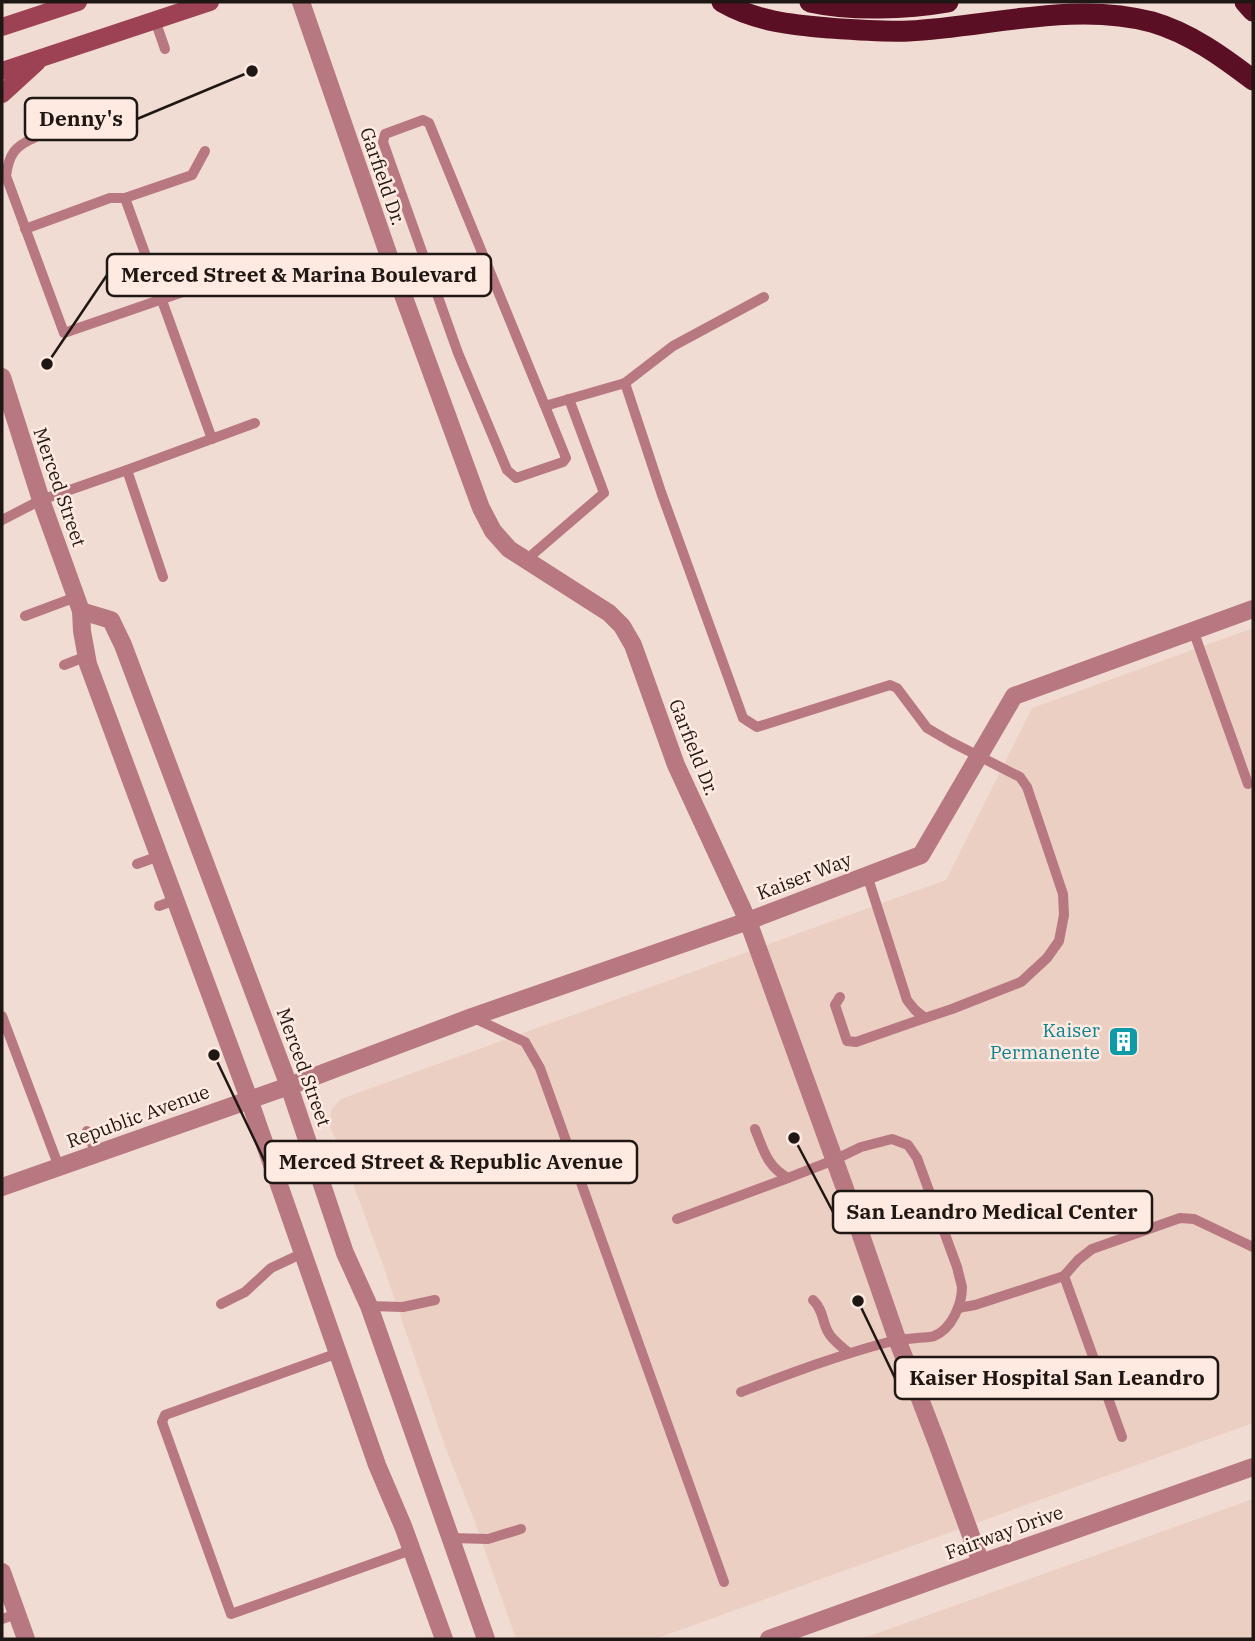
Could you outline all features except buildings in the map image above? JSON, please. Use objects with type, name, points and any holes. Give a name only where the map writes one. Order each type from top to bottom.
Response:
[{"type":"highway","points":[[722,2],[738,11],[781,23],[868,31],[909,31],[1080,15],[1128,17],[1178,32],[1224,57],[1253,80]]},
{"type":"highway","points":[[810,2],[882,8],[948,2]]},
{"type":"highway","points":[[1245,2],[1253,11]]},
{"type":"main road","points":[[2,27],[36,8],[78,2]]},
{"type":"main road","points":[[2,71],[210,2]]},
{"type":"main road","points":[[2,94],[42,57]]},
{"type":"street","name":"Garfield Dr.","points":[[301,2],[391,262],[481,508],[493,531],[509,549],[609,613],[622,626],[633,645],[676,765],[748,921],[897,1339],[981,1563]]},
{"type":"street","name":"Merced Street","points":[[2,377],[78,604],[93,677],[159,856],[167,903],[249,1099],[377,1465],[444,1639]]},
{"type":"street","name":"Merced Street","points":[[78,604],[111,620],[123,645],[289,1086],[345,1253],[369,1306],[486,1639]]},
{"type":"street","name":"Kaiser Way","points":[[289,1086],[472,1017],[748,921],[921,855],[1014,696],[1253,608]]},
{"type":"street","name":"Republic Avenue","points":[[2,1187],[289,1086]]},
{"type":"street","name":"Fairway Drive","points":[[769,1639],[1253,1467]]},
{"type":"street","points":[[2,1572],[9,1617],[26,1639]]},
{"type":"lane","points":[[155,20],[165,49]]},
{"type":"lane","points":[[423,120],[429,123],[545,407],[566,458],[563,462],[516,478],[507,470],[458,353],[383,142],[385,134],[423,120]]},
{"type":"lane","points":[[34,138],[16,149],[6,176],[64,333],[206,285]]},
{"type":"lane","points":[[25,229],[110,198],[125,198],[192,175],[205,151]]},
{"type":"lane","points":[[125,198],[212,439]]},
{"type":"lane","points":[[545,407],[625,383],[673,346],[764,297]]},
{"type":"lane","points":[[625,383],[661,492],[743,718],[757,727],[890,685],[897,688],[927,729],[1020,777],[1027,787],[1063,894],[1064,915],[1059,941],[1047,958],[1021,982],[856,1042],[847,1041],[835,1005],[840,997]]},
{"type":"lane","points":[[526,559],[604,493],[569,399]]},
{"type":"lane","points":[[2,520],[41,499],[254,423]]},
{"type":"lane","points":[[127,470],[163,577]]},
{"type":"lane","points":[[25,616],[78,604]]},
{"type":"lane","points":[[1193,630],[1248,784]]},
{"type":"lane","points":[[64,665],[87,656]]},
{"type":"lane","points":[[137,864],[159,856]]},
{"type":"lane","points":[[867,874],[907,1000],[925,1018]]},
{"type":"lane","points":[[2,1016],[59,1167]]},
{"type":"lane","points":[[472,1017],[525,1042],[540,1068],[724,1582]]},
{"type":"lane","points":[[755,1129],[768,1162],[777,1172],[788,1178]]},
{"type":"lane","points":[[87,1131],[96,1154]]},
{"type":"lane","points":[[677,1219],[834,1160],[861,1146],[892,1139],[908,1145],[913,1151],[930,1190],[960,1276],[962,1294],[954,1317],[946,1327],[934,1336],[897,1339],[849,1353],[741,1392]]},
{"type":"lane","points":[[958,1308],[975,1306],[1064,1276],[1092,1249],[1180,1218],[1194,1219],[1253,1247]]},
{"type":"lane","points":[[221,1304],[245,1292],[271,1268],[303,1254]]},
{"type":"lane","points":[[1064,1276],[1122,1437]]},
{"type":"lane","points":[[369,1306],[403,1307],[435,1300]]},
{"type":"lane","points":[[813,1300],[818,1305],[828,1332],[849,1353]]},
{"type":"lane","points":[[338,1353],[165,1415],[162,1422],[231,1614],[411,1550]]},
{"type":"lane","points":[[451,1538],[488,1539],[521,1529]]},
{"type":"shaded area","points":[[1253,628],[1253,1423],[655,1639],[516,1639],[446,1449],[382,1262],[330,1127],[331,1110],[341,1099],[946,880],[1032,708]]},
{"type":"shaded area","points":[[1253,1499],[1253,1639],[861,1639]]},
{"type":"place","name":"Denny's","points":[[252,71]]},
{"type":"place","name":"Merced Street & Marina Boulevard","points":[[47,364]]},
{"type":"place","name":"Kaiser Permanente","points":[[1123,1041]]},
{"type":"place","name":"Merced Street & Republic Avenue","points":[[214,1055]]},
{"type":"place","name":"San Leandro Medical Center","points":[[794,1138]]},
{"type":"place","name":"Kaiser Hospital San Leandro","points":[[858,1301]]}]
